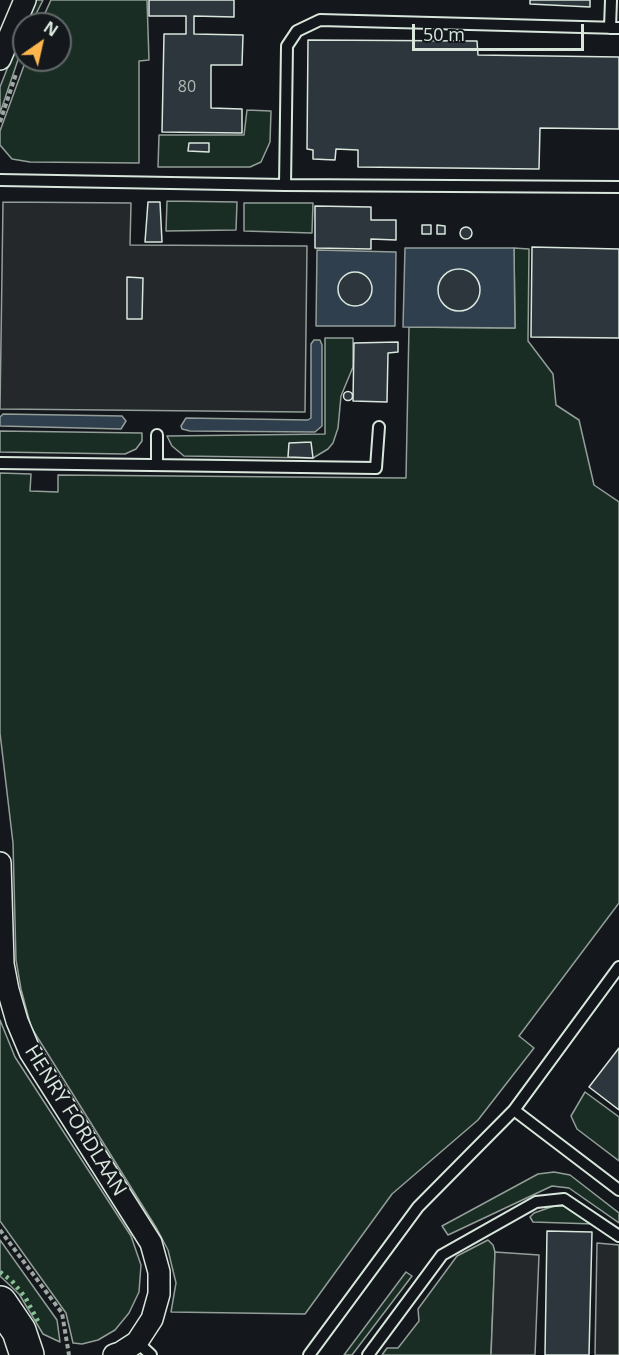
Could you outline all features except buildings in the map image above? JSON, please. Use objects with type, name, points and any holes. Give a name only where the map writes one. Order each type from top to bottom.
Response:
[{"type":"main road","points":[[0,1303],[19,1331],[27,1355]]},
{"type":"street","points":[[9,62],[5,28],[25,0]]},
{"type":"street","name":"HENRY FORDLAAN","points":[[0,863],[3,964],[17,1021],[30,1052],[151,1243],[159,1272],[159,1294],[144,1348],[114,1355]]},
{"type":"lane","points":[[285,185],[287,46],[297,31],[320,20],[615,28],[611,0]]},
{"type":"lane","points":[[0,180],[619,187]]},
{"type":"lane","points":[[0,463],[376,468],[379,427]]},
{"type":"lane","points":[[157,435],[157,465]]},
{"type":"lane","points":[[309,1355],[418,1207],[514,1110],[619,967]]},
{"type":"lane","points":[[514,1110],[619,1190]]},
{"type":"lane","points":[[368,1355],[442,1255],[536,1202],[564,1199],[619,1236]]},
{"type":"path","points":[[0,122],[9,62]]},
{"type":"path","points":[[0,1230],[62,1313],[69,1355]]},
{"type":"green space","points":[[34,0],[43,0],[37,12],[30,12]]},
{"type":"green space","points":[[51,0],[147,0],[149,60],[139,61],[139,163],[30,162],[12,159],[0,145],[0,131],[22,72],[72,72],[72,12],[46,12]]},
{"type":"green space","points":[[12,56],[12,72],[14,72],[0,113],[0,87]]},
{"type":"green space","points":[[247,110],[271,111],[270,142],[261,162],[250,167],[158,167],[159,135],[244,135]]},
{"type":"green space","points":[[167,201],[237,202],[236,230],[166,231]]},
{"type":"green space","points":[[244,203],[313,203],[312,233],[244,231]]},
{"type":"green space","points":[[514,248],[529,249],[528,341],[553,374],[556,405],[579,420],[594,485],[619,502],[619,903],[519,1036],[534,1048],[478,1120],[392,1194],[305,1314],[171,1312],[176,1283],[168,1250],[31,1027],[21,989],[16,960],[13,843],[0,733],[0,473],[31,474],[30,491],[58,492],[58,475],[406,478],[409,327],[515,328]]},
{"type":"green space","points":[[325,338],[353,338],[353,367],[341,396],[338,428],[333,443],[328,449],[313,458],[184,456],[172,446],[167,436],[325,434]]},
{"type":"green space","points":[[0,431],[142,433],[142,441],[136,449],[125,454],[0,452]]},
{"type":"green space","points":[[0,1020],[15,1057],[131,1236],[141,1265],[139,1292],[129,1313],[115,1330],[98,1340],[82,1344],[73,1343],[66,1313],[0,1221]]},
{"type":"green space","points":[[585,1092],[619,1117],[619,1161],[577,1129],[571,1116]]},
{"type":"green space","points":[[554,1172],[570,1175],[619,1213],[619,1223],[569,1188],[552,1186],[448,1235],[442,1226],[538,1174]]},
{"type":"green space","points":[[554,1206],[567,1206],[594,1224],[533,1222],[530,1217],[534,1213]]},
{"type":"green space","points":[[0,1240],[57,1320],[60,1342],[43,1334],[19,1294],[0,1276]]},
{"type":"green space","points":[[488,1240],[495,1252],[491,1355],[382,1355],[387,1348],[398,1348],[419,1321],[418,1309],[457,1256]]},
{"type":"green space","points":[[406,1272],[412,1276],[352,1355],[344,1355]]},
{"type":"shaded area","points":[[3,202],[131,203],[130,245],[307,246],[305,412],[0,409]]},
{"type":"shaded area","points":[[597,1243],[619,1245],[619,1355],[595,1355]]},
{"type":"shaded area","points":[[495,1252],[539,1255],[535,1355],[491,1355]]},
{"type":"water","points":[[405,248],[514,248],[515,328],[403,327]]},
{"type":"water","points":[[317,250],[396,252],[395,326],[316,326]]},
{"type":"water","points":[[314,340],[320,340],[322,345],[322,426],[315,432],[190,431],[182,429],[181,426],[186,418],[308,420],[311,418],[311,344]]},
{"type":"water","points":[[3,414],[122,416],[126,421],[121,429],[0,426],[0,417]]},
{"type":"hedge","points":[[0,1272],[12,1281],[25,1297],[39,1323]]}]
